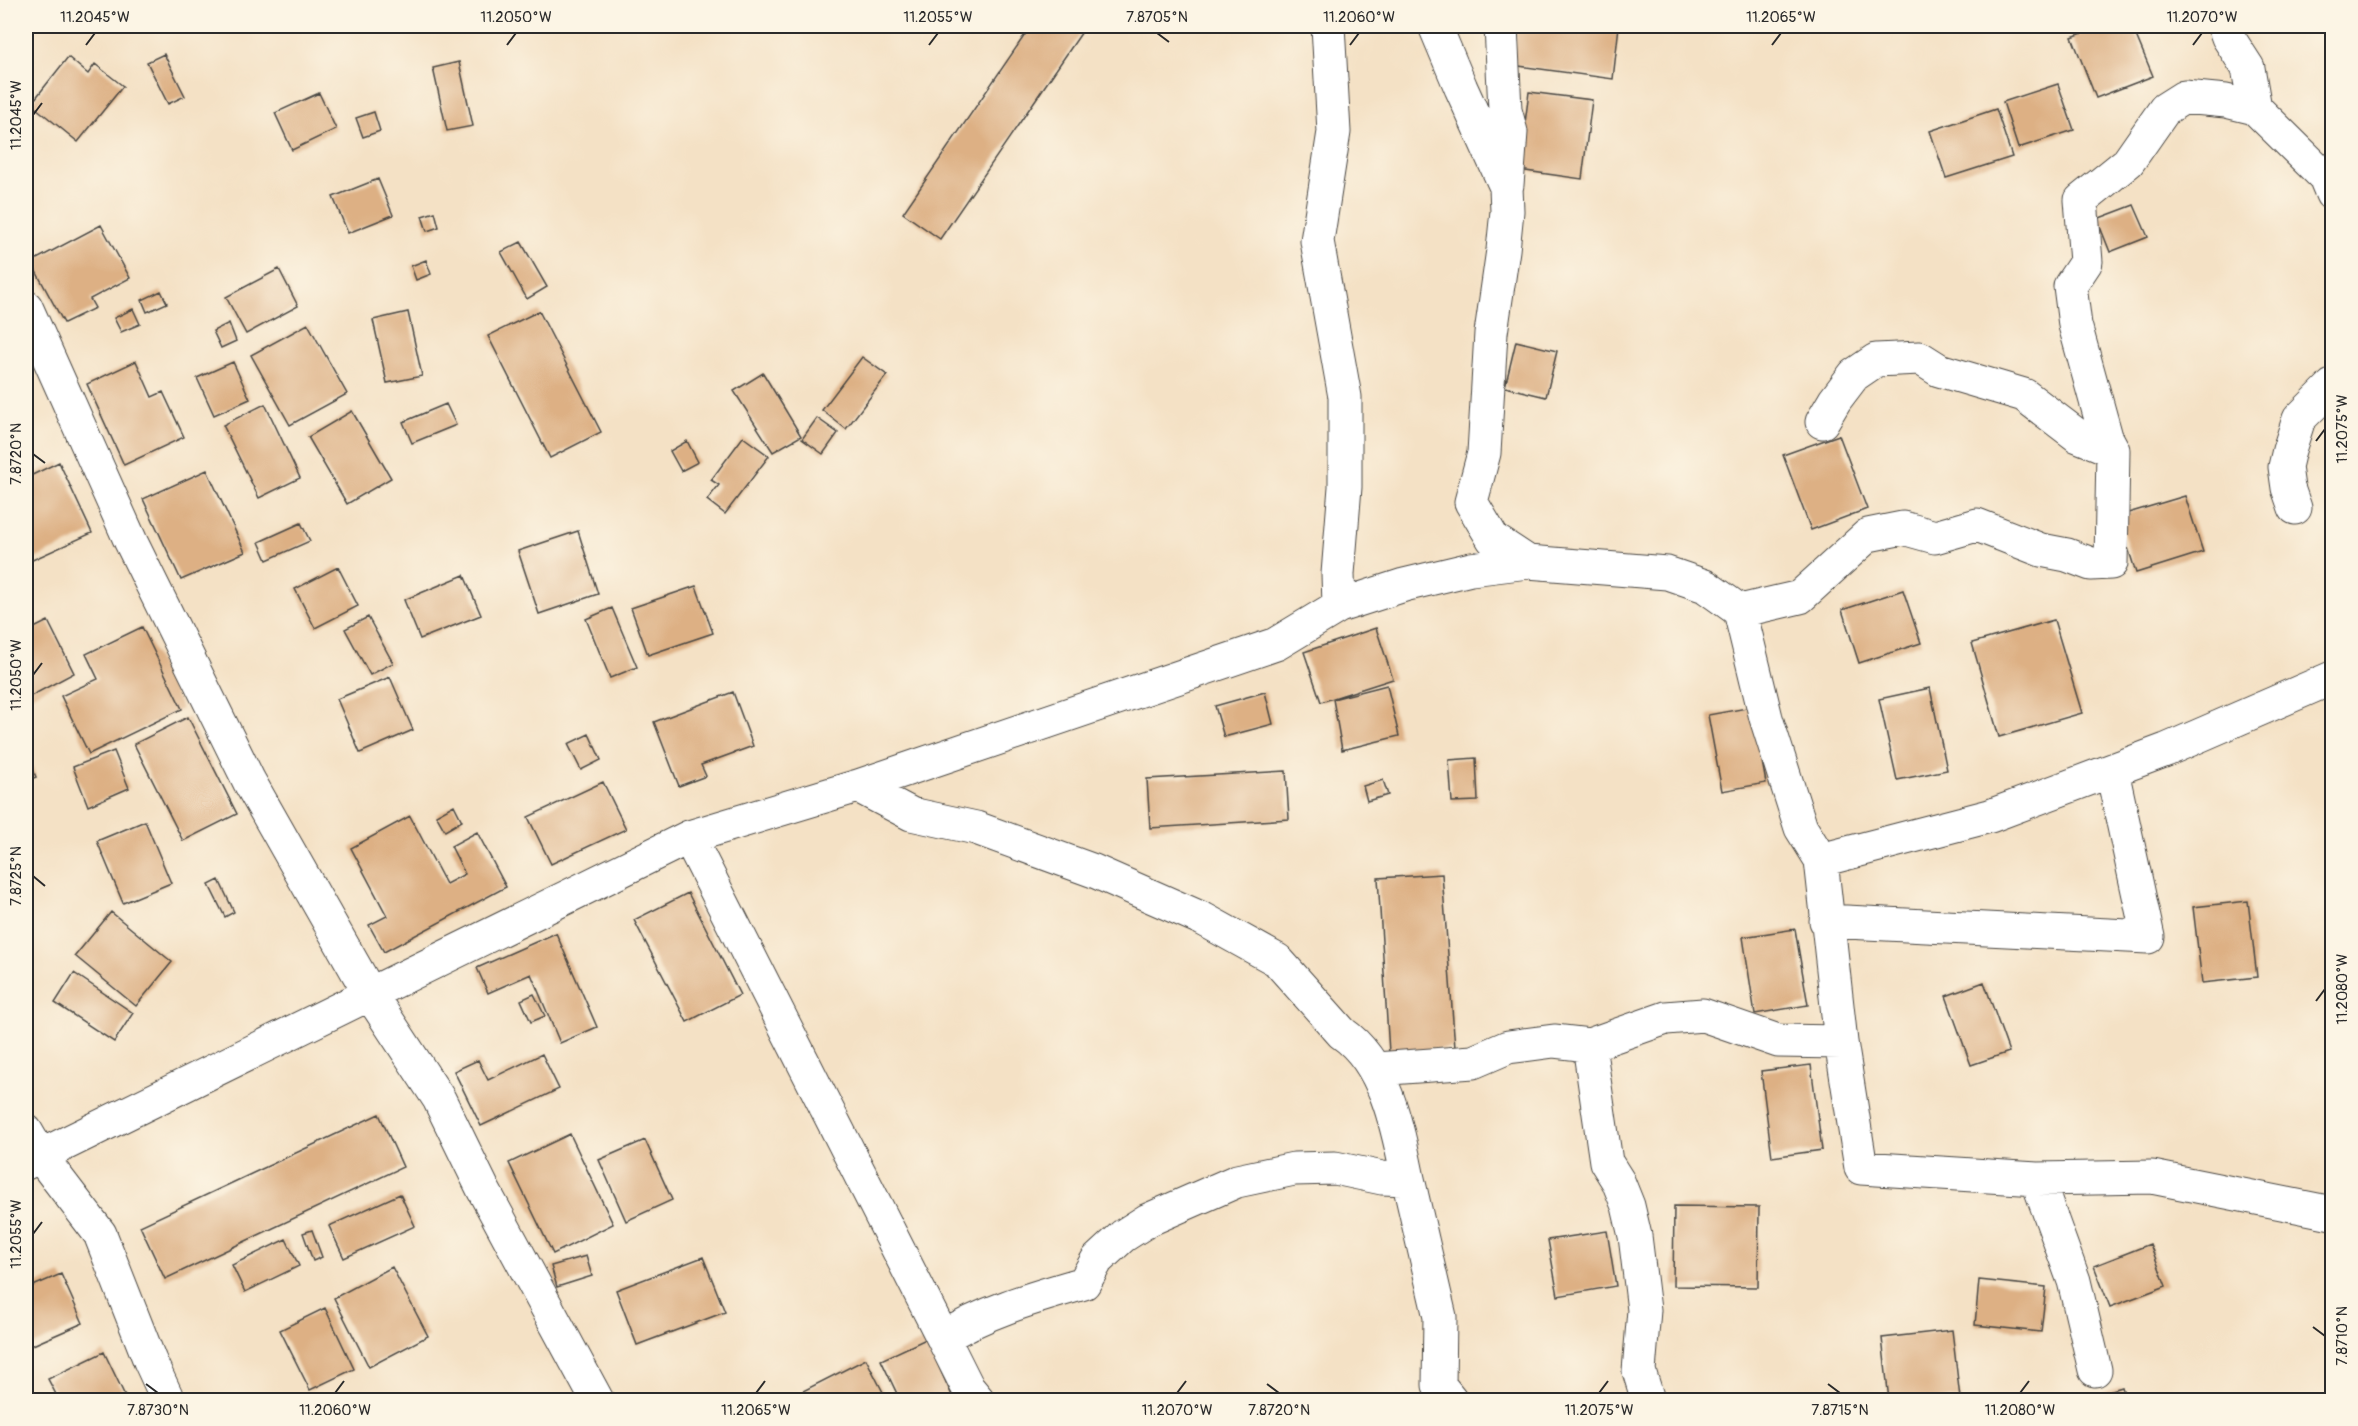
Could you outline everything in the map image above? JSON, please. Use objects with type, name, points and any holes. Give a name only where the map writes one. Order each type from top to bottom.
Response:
[{"type":"street","points":[[1328,26],[1334,132],[1317,241],[1344,397],[1345,487],[1338,574],[1339,606]]},
{"type":"street","points":[[1436,26],[1506,187]]},
{"type":"street","points":[[1501,26],[1505,110],[1511,132],[1506,187],[1507,211],[1491,333],[1484,453],[1471,502],[1493,539],[1528,562]]},
{"type":"street","points":[[2224,26],[2228,37],[2248,68],[2255,108]]},
{"type":"street","points":[[1740,611],[1800,597],[1868,535],[1903,528],[1935,537],[1977,525],[2041,550],[2067,555],[2091,564],[2111,563],[2113,450],[2106,436],[2075,325],[2070,286],[2086,262],[2081,200],[2128,162],[2165,109],[2184,97],[2226,101],[2255,108],[2325,177],[2332,194]]},
{"type":"street","points":[[26,307],[131,542],[249,781],[370,994],[439,1099],[484,1191],[597,1401]]},
{"type":"street","points":[[1822,422],[1854,375],[1876,360],[1920,358],[1939,370],[2024,395],[2078,436],[2113,450]]},
{"type":"street","points":[[2295,508],[2288,488],[2285,467],[2298,419],[2332,386]]},
{"type":"street","points":[[168,1401],[100,1234],[31,1151],[370,994],[688,837],[858,786],[1276,644],[1339,606],[1404,585],[1471,569],[1528,562],[1667,573],[1705,586],[1740,611],[1766,718],[1801,828],[1821,860],[1841,1042],[1861,1168],[2037,1179],[2152,1177],[2332,1213]]},
{"type":"street","points":[[1821,860],[1990,816],[2112,771],[2332,678]]},
{"type":"street","points":[[1826,921],[2148,937],[2112,771]]},
{"type":"street","points":[[858,786],[911,814],[976,828],[1094,871],[1203,919],[1277,960],[1342,1033],[1353,1040],[1376,1069],[1398,1131],[1440,1317],[1439,1385],[1451,1401]]},
{"type":"street","points":[[688,837],[968,1388],[978,1401]]},
{"type":"street","points":[[1376,1069],[1473,1062],[1508,1047],[1554,1041],[1589,1045],[1666,1018],[1703,1015],[1778,1041],[1841,1042]]},
{"type":"street","points":[[1589,1045],[1606,1162],[1618,1181],[1628,1206],[1635,1236],[1644,1310],[1639,1371],[1648,1401]]},
{"type":"street","points":[[943,1338],[963,1325],[1029,1299],[1084,1283],[1097,1260],[1123,1236],[1148,1220],[1238,1181],[1294,1169],[1335,1168],[1382,1178],[1408,1179]]},
{"type":"street","points":[[2037,1179],[2074,1281],[2095,1370]]},
{"type":"building","points":[[1031,26],[1086,26],[940,239],[903,213]]},
{"type":"building","points":[[1517,26],[1619,26],[1613,79],[1512,65]]},
{"type":"building","points":[[2101,26],[2132,26],[2153,76],[2096,98],[2072,37]]},
{"type":"building","points":[[164,54],[185,96],[168,104],[147,62]]},
{"type":"building","points":[[68,57],[88,74],[95,64],[123,86],[78,142],[31,104]]},
{"type":"building","points":[[459,62],[473,126],[447,131],[433,68]]},
{"type":"building","points":[[2058,84],[2074,130],[2018,148],[2003,102]]},
{"type":"building","points":[[1529,92],[1592,100],[1582,179],[1519,170]]},
{"type":"building","points":[[319,93],[336,129],[292,150],[275,113]]},
{"type":"building","points":[[1996,109],[2012,157],[1946,178],[1930,131]]},
{"type":"building","points":[[374,112],[380,131],[363,137],[356,118]]},
{"type":"building","points":[[378,179],[393,215],[348,233],[333,197]]},
{"type":"building","points":[[2134,205],[2148,237],[2110,252],[2097,219]]},
{"type":"building","points":[[435,212],[439,227],[427,231],[422,216]]},
{"type":"building","points":[[101,225],[130,278],[90,299],[95,308],[64,323],[31,262]]},
{"type":"building","points":[[521,242],[547,287],[527,299],[501,252]]},
{"type":"building","points":[[426,260],[431,274],[416,280],[411,266]]},
{"type":"building","points":[[279,269],[298,306],[246,334],[226,297]]},
{"type":"building","points":[[161,291],[167,303],[147,312],[142,300]]},
{"type":"building","points":[[133,309],[140,324],[121,332],[114,318]]},
{"type":"building","points":[[539,311],[601,432],[550,458],[488,336]]},
{"type":"building","points":[[408,312],[422,376],[387,383],[373,320]]},
{"type":"building","points":[[229,323],[236,341],[221,348],[213,331]]},
{"type":"building","points":[[308,324],[347,394],[290,425],[251,355]]},
{"type":"building","points":[[1516,341],[1557,351],[1546,397],[1505,387]]},
{"type":"building","points":[[862,357],[887,375],[846,429],[822,410]]},
{"type":"building","points":[[136,361],[152,397],[163,392],[184,437],[124,465],[87,384]]},
{"type":"building","points":[[233,362],[250,399],[214,415],[197,378]]},
{"type":"building","points":[[763,373],[801,436],[773,452],[734,391]]},
{"type":"building","points":[[265,404],[300,478],[259,498],[223,425]]},
{"type":"building","points":[[446,404],[456,425],[412,443],[403,422]]},
{"type":"building","points":[[352,411],[391,478],[347,504],[308,437]]},
{"type":"building","points":[[817,418],[838,433],[823,454],[802,439]]},
{"type":"building","points":[[1839,435],[1867,509],[1811,530],[1783,455]]},
{"type":"building","points":[[743,437],[769,456],[725,514],[707,500],[719,485],[711,480]]},
{"type":"building","points":[[687,441],[698,462],[681,471],[670,451]]},
{"type":"building","points":[[59,462],[92,533],[28,562],[26,558],[26,478]]},
{"type":"building","points":[[207,470],[245,552],[181,580],[143,499]]},
{"type":"building","points":[[2185,496],[2203,552],[2136,573],[2118,516]]},
{"type":"building","points":[[301,523],[310,541],[267,560],[259,542]]},
{"type":"building","points":[[578,531],[598,594],[539,614],[518,551]]},
{"type":"building","points":[[338,567],[358,606],[315,628],[295,589]]},
{"type":"building","points":[[464,575],[481,615],[420,639],[404,600]]},
{"type":"building","points":[[696,586],[713,633],[648,655],[631,608]]},
{"type":"building","points":[[1903,590],[1921,643],[1859,663],[1842,610]]},
{"type":"building","points":[[612,608],[637,667],[610,678],[586,619]]},
{"type":"building","points":[[368,617],[393,663],[370,675],[345,629]]},
{"type":"building","points":[[2054,620],[2082,713],[1999,737],[1972,643]]},
{"type":"building","points":[[48,621],[74,673],[31,696],[26,685],[26,632]]},
{"type":"building","points":[[142,627],[182,709],[89,754],[61,696],[98,679],[86,654]]},
{"type":"building","points":[[1376,628],[1393,679],[1321,702],[1304,652]]},
{"type":"building","points":[[390,677],[413,730],[360,753],[337,699]]},
{"type":"building","points":[[1387,685],[1399,736],[1342,750],[1333,699]]},
{"type":"building","points":[[1930,688],[1947,770],[1897,780],[1879,699]]},
{"type":"building","points":[[733,692],[753,746],[701,765],[706,776],[679,786],[654,722]]},
{"type":"building","points":[[1265,692],[1273,724],[1224,737],[1215,706]]},
{"type":"building","points":[[1752,707],[1766,783],[1722,791],[1708,715]]},
{"type":"building","points":[[188,717],[237,814],[183,841],[134,744]]},
{"type":"building","points":[[589,734],[601,760],[581,770],[568,744]]},
{"type":"building","points":[[114,751],[129,788],[88,806],[73,767]]},
{"type":"building","points":[[26,752],[36,777],[26,781]]},
{"type":"building","points":[[1476,758],[1478,801],[1452,802],[1449,760]]},
{"type":"building","points":[[1286,771],[1289,819],[1150,828],[1147,779]]},
{"type":"building","points":[[1383,780],[1388,795],[1367,801],[1363,786]]},
{"type":"building","points":[[603,782],[626,829],[551,864],[528,817]]},
{"type":"building","points":[[454,805],[462,821],[445,831],[436,815]]},
{"type":"building","points":[[410,816],[446,884],[465,874],[451,846],[477,832],[506,887],[384,952],[369,925],[387,916],[351,848]]},
{"type":"building","points":[[145,821],[171,883],[123,903],[97,841]]},
{"type":"building","points":[[1442,874],[1455,1048],[1389,1052],[1378,878]]},
{"type":"building","points":[[219,880],[234,912],[225,917],[209,885]]},
{"type":"building","points":[[688,893],[740,995],[687,1022],[634,920]]},
{"type":"building","points":[[2248,901],[2257,977],[2202,983],[2193,907]]},
{"type":"building","points":[[111,912],[172,962],[136,1006],[75,956]]},
{"type":"building","points":[[1795,929],[1808,1005],[1755,1014],[1743,937]]},
{"type":"building","points":[[556,933],[597,1027],[560,1043],[531,974],[488,993],[477,968]]},
{"type":"building","points":[[74,973],[133,1013],[114,1042],[55,1003]]},
{"type":"building","points":[[1984,982],[2009,1052],[1971,1065],[1946,996]]},
{"type":"building","points":[[534,994],[545,1016],[531,1022],[521,1000]]},
{"type":"building","points":[[542,1054],[559,1089],[481,1126],[454,1071],[478,1060],[488,1080]]},
{"type":"building","points":[[1811,1065],[1822,1150],[1772,1157],[1761,1071]]},
{"type":"building","points":[[379,1114],[403,1167],[165,1279],[140,1226]]},
{"type":"building","points":[[570,1134],[613,1224],[553,1254],[509,1163]]},
{"type":"building","points":[[645,1140],[672,1200],[626,1221],[599,1160]]},
{"type":"building","points":[[400,1194],[415,1226],[344,1258],[329,1226]]},
{"type":"building","points":[[1674,1206],[1759,1207],[1758,1287],[1673,1286]]},
{"type":"building","points":[[312,1230],[322,1257],[313,1261],[303,1233]]},
{"type":"building","points":[[1607,1231],[1616,1286],[1558,1296],[1548,1240]]},
{"type":"building","points":[[286,1239],[299,1266],[245,1292],[232,1265]]},
{"type":"building","points":[[2150,1244],[2166,1286],[2110,1307],[2094,1266]]},
{"type":"building","points":[[586,1256],[592,1276],[557,1287],[551,1266]]},
{"type":"building","points":[[703,1257],[725,1312],[637,1345],[616,1290]]},
{"type":"building","points":[[392,1267],[428,1336],[369,1367],[334,1298]]},
{"type":"building","points":[[61,1274],[83,1323],[26,1348],[26,1289]]},
{"type":"building","points":[[1979,1280],[2046,1287],[2041,1332],[1975,1325]]},
{"type":"building","points":[[325,1308],[354,1369],[310,1390],[280,1330]]},
{"type":"building","points":[[1952,1330],[1960,1398],[1889,1400],[1882,1338]]},
{"type":"building","points":[[926,1339],[954,1400],[900,1400],[881,1360]]},
{"type":"building","points":[[104,1352],[127,1400],[59,1400],[48,1379]]},
{"type":"building","points":[[866,1359],[887,1400],[808,1400],[803,1391]]},
{"type":"building","points":[[2122,1387],[2126,1400],[2079,1400]]},
{"type":"building","points":[[792,1393],[796,1400],[776,1400]]}]
